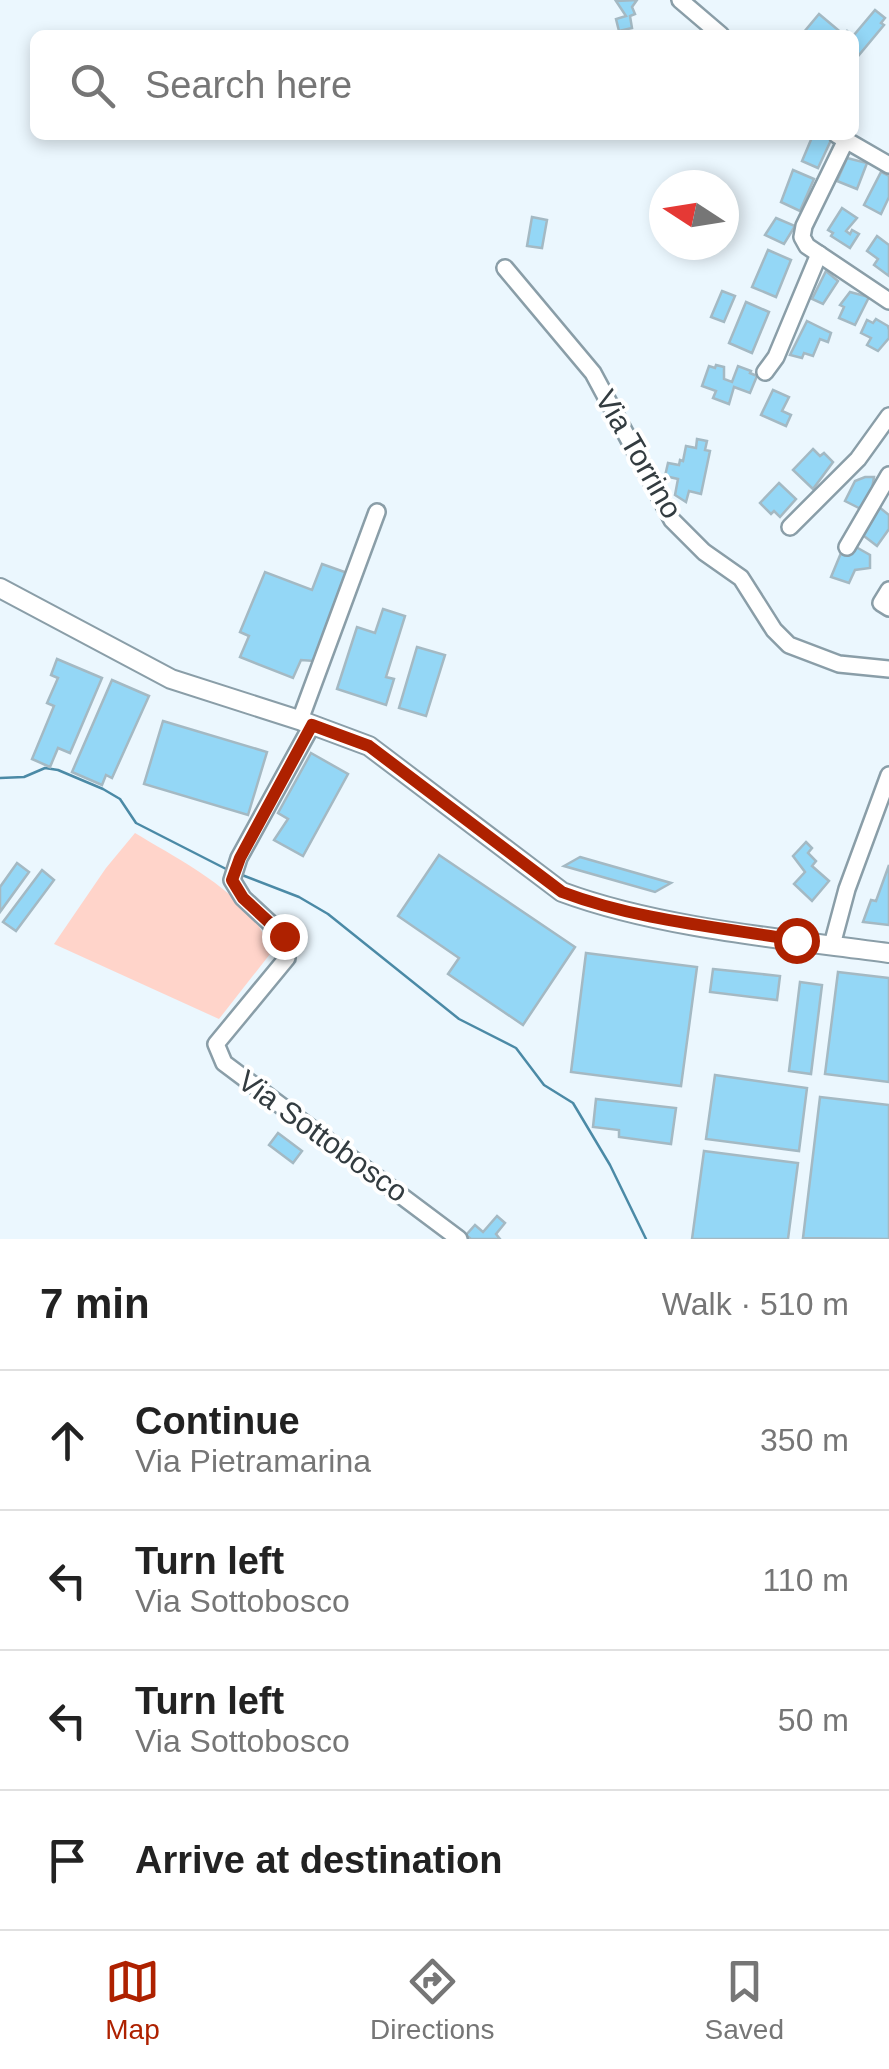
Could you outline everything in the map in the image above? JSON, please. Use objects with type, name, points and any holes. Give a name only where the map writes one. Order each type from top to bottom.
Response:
[{"type":"main road","points":[[0,588],[171,679],[369,746],[562,892],[596,905],[662,918],[889,953]]},
{"type":"street","points":[[680,0],[715,30]]},
{"type":"street","points":[[841,140],[802,237],[807,246],[889,301]]},
{"type":"street","points":[[843,140],[889,166]]},
{"type":"street","points":[[765,372],[776,357],[820,254]]},
{"type":"street","name":"Via Torrino","points":[[506,268],[593,373],[672,520],[704,552],[741,578],[774,630],[789,644],[839,664],[889,669]]},
{"type":"street","points":[[790,528],[858,459],[889,416]]},
{"type":"street","points":[[847,547],[889,475]]},
{"type":"street","name":"Via Sottobosco","points":[[378,512],[306,722],[234,872],[243,898],[284,936],[288,958],[216,1044],[224,1063],[459,1239]]},
{"type":"street","points":[[889,590],[881,604],[889,608]]},
{"type":"street","points":[[832,945],[889,775]]},
{"type":"shaded area","points":[[135,833],[216,883],[251,916],[263,934],[270,954],[219,1019],[54,944]]},
{"type":"building","points":[[637,0],[632,7],[635,14],[630,16],[632,28],[619,30],[616,19],[626,16],[616,1]]},
{"type":"building","points":[[875,10],[885,18],[881,23],[884,25],[859,55],[858,30]]},
{"type":"building","points":[[819,14],[838,30],[806,30]]},
{"type":"building","points":[[811,140],[831,140],[818,168],[802,161]]},
{"type":"building","points":[[847,158],[867,163],[857,189],[837,181]]},
{"type":"building","points":[[793,170],[814,179],[800,211],[781,202]]},
{"type":"building","points":[[881,172],[889,176],[889,197],[881,214],[864,205]]},
{"type":"building","points":[[842,208],[857,218],[846,231],[859,234],[850,248],[828,230]]},
{"type":"building","points":[[532,217],[547,220],[542,248],[527,246]]},
{"type":"building","points":[[776,218],[795,226],[784,244],[765,235]]},
{"type":"building","points":[[877,236],[889,245],[889,276],[874,265],[878,259],[867,251]]},
{"type":"building","points":[[768,250],[791,260],[776,297],[752,287]]},
{"type":"building","points":[[826,271],[838,281],[823,304],[812,299]]},
{"type":"building","points":[[722,291],[735,296],[724,322],[711,317]]},
{"type":"building","points":[[850,292],[869,297],[855,325],[839,318],[844,307],[840,305]]},
{"type":"building","points":[[746,302],[769,312],[752,353],[729,343]]},
{"type":"building","points":[[876,319],[889,330],[889,338],[878,351],[867,345],[871,338],[861,333],[867,320],[873,323]]},
{"type":"building","points":[[807,321],[831,333],[828,342],[820,339],[813,356],[790,355]]},
{"type":"building","points":[[709,366],[724,367],[724,379],[732,382],[738,366],[751,371],[757,376],[750,393],[734,387],[729,404],[713,398],[716,391],[702,386]]},
{"type":"building","points":[[773,390],[789,397],[782,411],[791,415],[786,426],[761,415]]},
{"type":"building","points":[[697,439],[707,441],[705,450],[710,451],[701,494],[689,491],[686,502],[675,495],[678,479],[665,476],[668,463],[679,465],[686,446],[696,448]]},
{"type":"building","points":[[813,449],[833,462],[813,489],[793,470]]},
{"type":"building","points":[[874,477],[861,509],[845,501],[855,481]]},
{"type":"building","points":[[779,483],[796,499],[780,517],[760,503]]},
{"type":"building","points":[[879,507],[889,515],[889,529],[877,546],[860,533]]},
{"type":"building","points":[[856,547],[870,555],[870,568],[855,570],[849,583],[831,577],[841,553]]},
{"type":"building","points":[[322,564],[353,575],[314,661],[301,660],[293,678],[240,657],[249,636],[240,632],[265,572],[312,590]]},
{"type":"building","points":[[383,609],[405,616],[386,677],[394,679],[386,705],[337,689],[357,627],[375,633]]},
{"type":"building","points":[[417,647],[445,655],[426,716],[399,708]]},
{"type":"building","points":[[57,659],[102,678],[70,753],[58,748],[50,767],[32,759],[54,706],[47,703],[58,678],[51,675]]},
{"type":"building","points":[[112,680],[149,696],[112,778],[106,775],[102,785],[72,772]]},
{"type":"building","points":[[163,721],[267,752],[248,815],[144,784]]},
{"type":"building","points":[[311,753],[348,774],[303,856],[274,840],[288,819],[278,813]]},
{"type":"building","points":[[806,842],[812,848],[808,853],[816,861],[812,866],[829,881],[812,901],[794,884],[805,872],[793,856]]},
{"type":"building","points":[[439,855],[575,947],[523,1025],[448,974],[459,958],[398,916]]},
{"type":"building","points":[[580,857],[671,883],[655,892],[564,866]]},
{"type":"building","points":[[17,863],[29,872],[0,912],[0,887]]},
{"type":"building","points":[[889,865],[889,925],[863,922],[871,900],[876,901]]},
{"type":"building","points":[[42,870],[54,880],[16,931],[3,922]]},
{"type":"building","points":[[586,953],[697,967],[681,1086],[571,1072]]},
{"type":"building","points":[[713,969],[780,976],[777,1000],[710,992]]},
{"type":"building","points":[[838,972],[889,978],[889,1082],[825,1074]]},
{"type":"building","points":[[800,982],[822,985],[811,1074],[789,1071]]},
{"type":"building","points":[[715,1075],[807,1088],[799,1151],[706,1139]]},
{"type":"building","points":[[820,1097],[889,1105],[889,1239],[803,1238]]},
{"type":"building","points":[[596,1099],[676,1108],[671,1144],[619,1137],[619,1130],[593,1127]]},
{"type":"building","points":[[278,1133],[302,1151],[293,1163],[269,1145]]},
{"type":"building","points":[[704,1151],[798,1163],[788,1239],[692,1239]]},
{"type":"building","points":[[497,1216],[505,1223],[496,1234],[500,1239],[471,1239],[466,1235],[475,1225],[483,1232]]},
{"type":"waterway","points":[[0,778],[24,777],[45,768],[58,770],[103,789],[120,799],[136,823],[230,871]]},
{"type":"waterway","points":[[242,875],[299,897],[328,914],[459,1019],[516,1048],[544,1085],[573,1103],[610,1165],[646,1239]]},
{"type":"route","points":[[284,936],[243,898],[232,880],[236,864],[312,725],[369,746],[562,892],[596,905],[796,940]]}]
